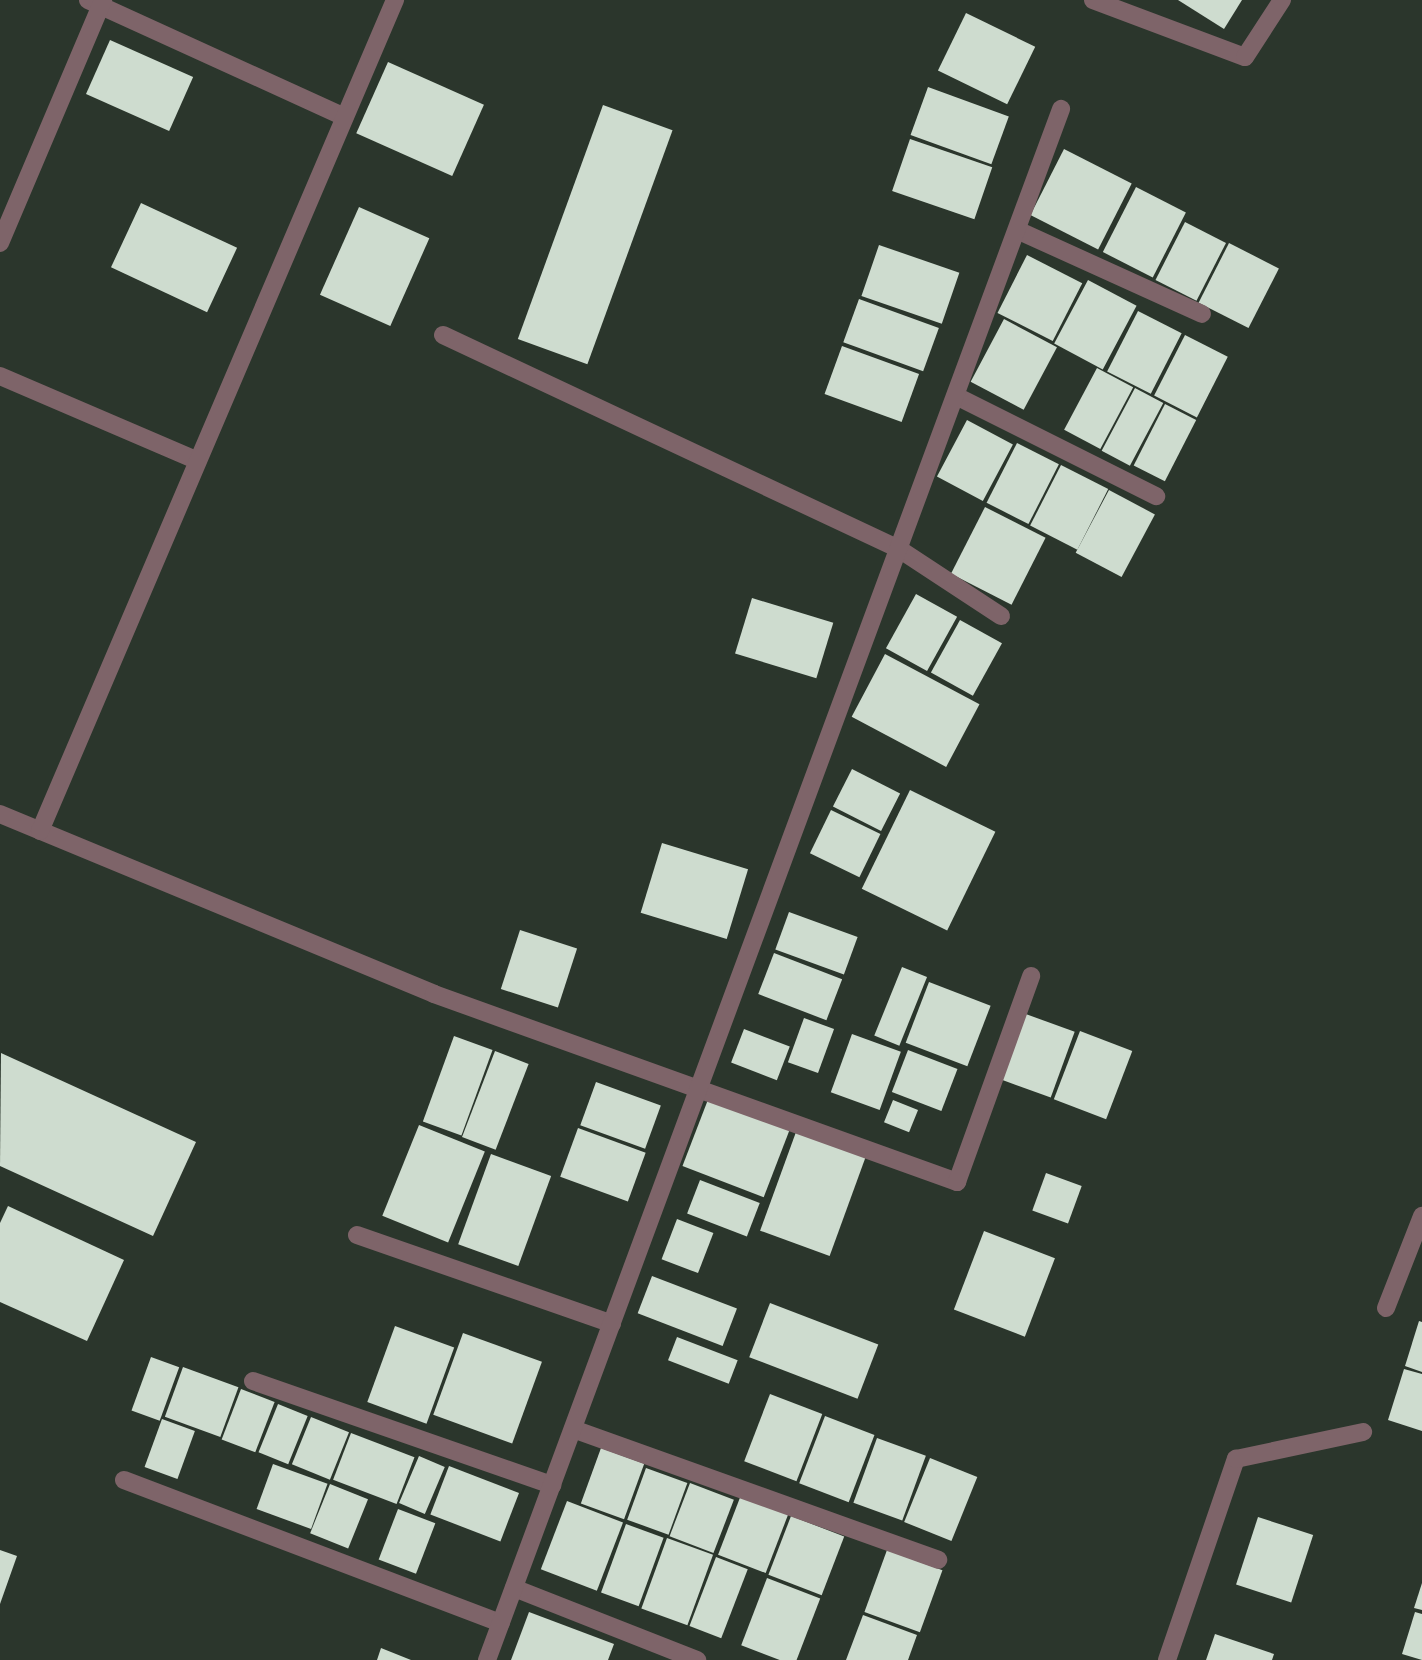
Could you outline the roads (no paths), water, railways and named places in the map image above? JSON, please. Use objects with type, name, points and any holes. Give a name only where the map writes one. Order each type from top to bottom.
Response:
[{"type":"street","points":[[40,831],[395,0]]},
{"type":"street","points":[[1093,0],[1245,57],[1282,0]]},
{"type":"street","points":[[0,243],[97,2],[345,117]]},
{"type":"street","points":[[487,1660],[1062,109]]},
{"type":"street","points":[[1017,230],[1202,314]]},
{"type":"street","points":[[443,335],[899,549],[1001,616]]},
{"type":"street","points":[[0,376],[198,461]]},
{"type":"street","points":[[956,397],[1156,496]]},
{"type":"street","points":[[0,814],[434,994],[957,1182],[1031,976]]},
{"type":"street","points":[[1386,1308],[1422,1216]]},
{"type":"street","points":[[357,1235],[612,1324]]},
{"type":"street","points":[[253,1381],[552,1485]]},
{"type":"street","points":[[573,1429],[938,1560]]},
{"type":"street","points":[[1167,1660],[1236,1459],[1363,1432]]},
{"type":"street","points":[[124,1480],[501,1623]]},
{"type":"street","points":[[514,1588],[697,1660]]}]
